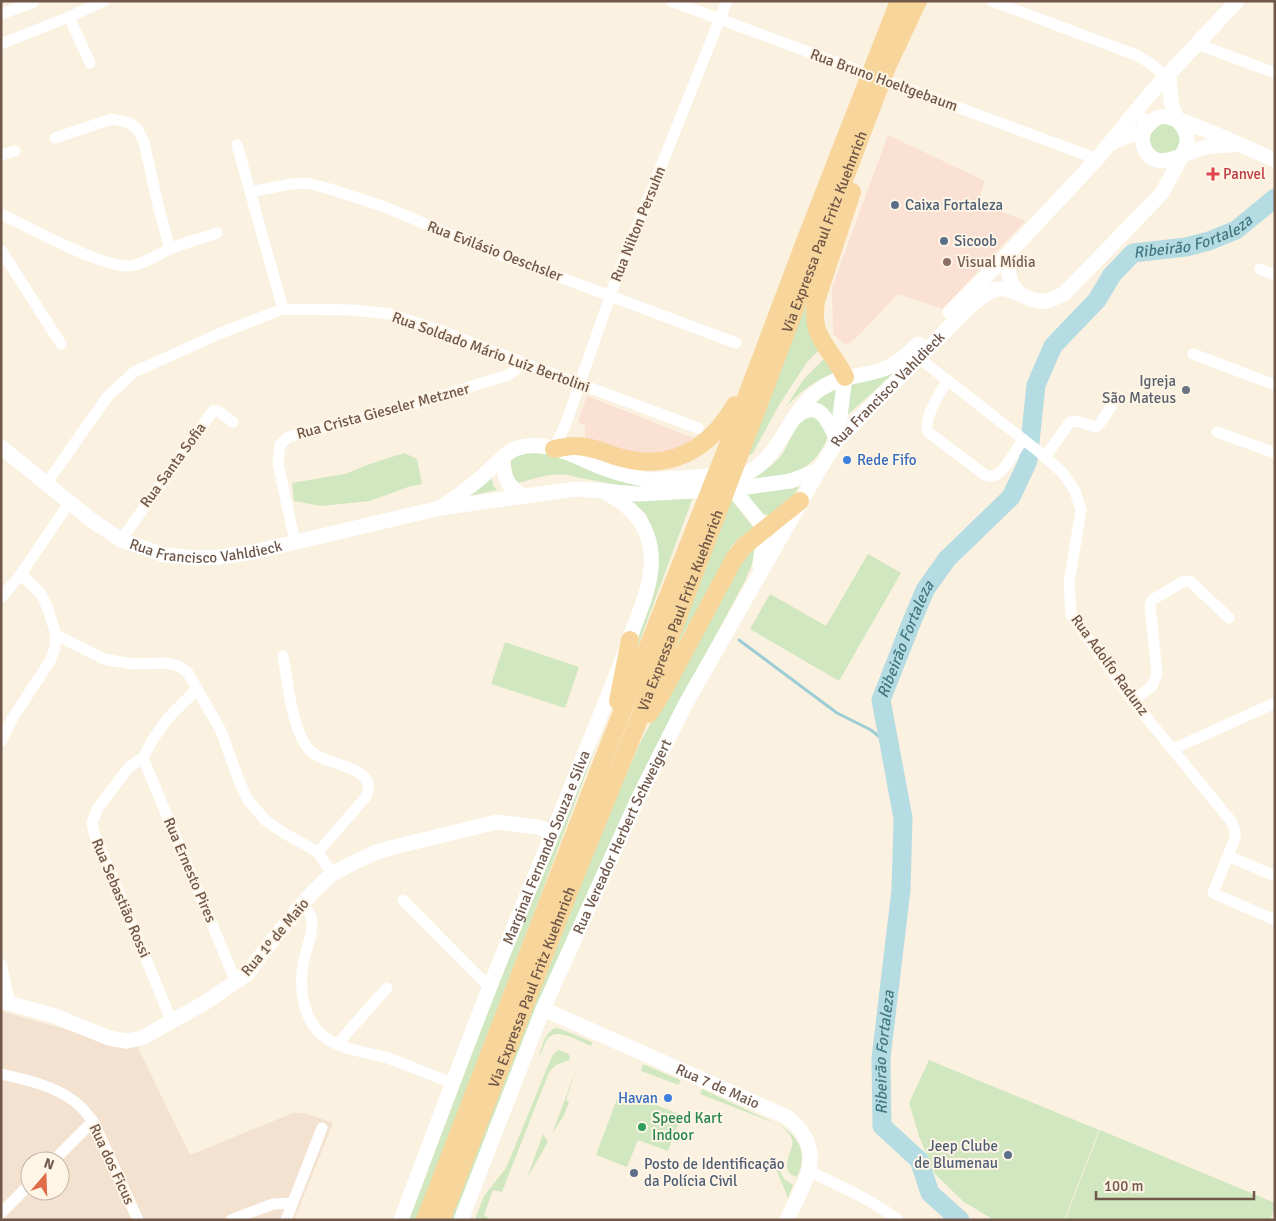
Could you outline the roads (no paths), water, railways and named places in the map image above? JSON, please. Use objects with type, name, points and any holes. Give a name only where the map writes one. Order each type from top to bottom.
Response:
[{"type":"main road","name":"Via Expressa Paul Fritz Kuehnrich","points":[[425,1220],[603,760],[702,530],[876,93],[885,65],[899,1]]},
{"type":"main road","name":"Rua Francisco Vahldieck","points":[[440,508],[468,488],[514,449],[521,448],[539,446],[554,449],[605,469],[650,480],[740,474],[752,471],[761,465],[772,451],[806,401],[820,389],[845,377],[881,370],[903,358],[1008,254],[1110,145],[1129,118],[1149,95],[1237,1]]},
{"type":"main road","name":"Via Expressa Paul Fritz Kuehnrich","points":[[885,65],[915,8]]},
{"type":"main road","name":"Rua Francisco Vahldieck","points":[[1,447],[69,503],[121,540],[164,555],[196,558],[254,552],[440,508],[561,490],[600,490],[638,494],[733,489],[791,481],[819,470],[837,441],[968,308],[987,293],[996,289],[1045,301],[1064,294],[1162,193],[1187,143],[1187,136],[1177,120],[1171,102],[1167,75]]},
{"type":"main road","name":"Via Expressa Paul Fritz Kuehnrich","points":[[736,443],[755,372],[876,93]]},
{"type":"main road","points":[[837,441],[845,377],[820,338],[816,326],[816,301],[869,141],[876,93]]},
{"type":"main road","points":[[1149,95],[1145,111],[1143,143],[1146,151],[1151,156],[1164,162],[1211,146],[1240,146]]},
{"type":"main road","points":[[1145,128],[1159,117],[1168,117],[1275,160]]},
{"type":"main road","name":"Rua Francisco Vahldieck","points":[[1110,145],[1145,128]]},
{"type":"main road","points":[[1008,254],[1007,270],[1010,281],[1020,294]]},
{"type":"main road","points":[[554,449],[585,446],[642,462],[660,461],[680,456],[709,440],[720,428],[755,372]]},
{"type":"main road","points":[[790,422],[802,412],[810,410],[820,412],[826,417],[837,441]]},
{"type":"main road","points":[[503,459],[506,480],[514,490],[524,496]]},
{"type":"main road","name":"Rua Vereador Herbert Schweigert","points":[[461,1220],[543,1009],[656,761],[685,705],[819,470]]},
{"type":"main road","points":[[733,489],[765,528],[759,575]]},
{"type":"main road","name":"Marginal Fernando Souza e Silva","points":[[401,1220],[489,987],[630,640],[647,591],[651,570],[648,534],[633,513],[612,496],[600,490]]},
{"type":"main road","points":[[636,727],[650,713],[661,695],[734,559],[744,546],[800,502]]},
{"type":"main road","name":"Via Expressa Paul Fritz Kuehnrich","points":[[442,1220],[572,884],[636,727],[702,530]]},
{"type":"main road","points":[[603,760],[620,692],[630,640]]},
{"type":"main road","name":"Rua 1º de Maio","points":[[6,1002],[55,1016],[109,1038],[126,1041],[142,1038],[206,1002],[247,974],[301,905],[332,874],[374,853],[482,824],[497,822],[538,826],[552,833]]},
{"type":"main road","name":"Rua 7 de Maio","points":[[543,1009],[787,1117],[798,1126],[806,1136],[811,1159],[809,1171],[787,1220]]},
{"type":"street","points":[[1,44],[104,1]]},
{"type":"street","name":"Rua Bruno Hoeltgebaum","points":[[671,1],[1096,159]]},
{"type":"street","name":"Rua Nilton Persuhn","points":[[554,449],[566,424],[611,295],[727,1]]},
{"type":"street","points":[[992,1],[1136,55],[1167,75]]},
{"type":"street","points":[[1,14],[34,2]]},
{"type":"street","points":[[69,17],[90,63]]},
{"type":"street","points":[[1197,44],[1275,73]]},
{"type":"street","points":[[55,138],[112,118],[130,123],[138,130],[144,142],[170,249]]},
{"type":"street","points":[[237,145],[283,309]]},
{"type":"street","points":[[1,155],[15,151]]},
{"type":"street","name":"Rua Evilásio Oeschsler","points":[[250,192],[291,184],[307,183],[330,189],[385,207],[490,251],[736,343]]},
{"type":"street","points":[[1,214],[114,265],[128,266],[149,260],[170,249],[217,234]]},
{"type":"street","points":[[1,250],[61,344]]},
{"type":"street","points":[[1260,269],[1275,275]]},
{"type":"street","name":"Rua Soldado Mário Luiz Bertolini","points":[[46,484],[108,396],[134,372],[221,333],[283,309],[354,310],[390,314],[445,332],[698,428]]},
{"type":"street","points":[[1193,354],[1275,385]]},
{"type":"street","name":"Rua Adolfo Radunz","points":[[919,358],[1025,440],[1062,472],[1075,491],[1081,510],[1069,583],[1071,614],[1134,700],[1231,821],[1235,838],[1213,893],[1275,920]]},
{"type":"street","name":"Rua Crista Gieseler Metzner","points":[[295,542],[278,463],[280,444],[288,437],[405,407],[498,378],[512,372],[521,362]]},
{"type":"street","points":[[947,380],[927,419],[926,427],[928,432],[985,475],[992,477],[996,476],[1025,440]]},
{"type":"street","points":[[1041,454],[1070,422],[1076,421],[1095,427],[1098,426],[1112,407]]},
{"type":"street","name":"Rua Santa Sofia","points":[[121,540],[213,411],[218,411],[233,422]]},
{"type":"street","points":[[1218,432],[1275,453]]},
{"type":"street","points":[[1,598],[21,574],[69,503]]},
{"type":"street","points":[[1,741],[12,719],[50,661],[55,648],[56,635],[48,609],[41,594],[21,574]]},
{"type":"street","points":[[1134,700],[1152,686],[1157,674],[1150,605],[1152,600],[1188,580],[1229,618]]},
{"type":"street","points":[[56,635],[88,652],[118,663],[166,663],[179,666],[188,673],[221,731],[239,782],[248,800],[265,820],[318,852],[332,874]]},
{"type":"street","points":[[283,656],[296,727],[302,741],[312,753],[326,761],[352,768],[362,774],[368,781],[370,790],[318,852]]},
{"type":"street","name":"Rua Sebastião Rossi","points":[[172,1022],[92,827],[94,815],[128,767],[143,758],[153,739],[168,718],[197,689]]},
{"type":"street","points":[[1173,748],[1275,704]]},
{"type":"street","name":"Rua Ernesto Pires","points":[[143,758],[236,982]]},
{"type":"street","points":[[1228,856],[1275,876]]},
{"type":"street","points":[[402,900],[489,987]]},
{"type":"street","points":[[301,905],[308,910],[312,923],[303,966],[302,985],[304,1008],[312,1024],[323,1036],[337,1044],[388,1058],[452,1083]]},
{"type":"street","points":[[1,964],[6,1002]]},
{"type":"street","points":[[337,1044],[387,988]]},
{"type":"street","name":"Rua dos Ficus","points":[[1,1074],[52,1089],[70,1098],[82,1108],[93,1120],[138,1220]]},
{"type":"street","points":[[63,1151],[93,1120]]},
{"type":"street","points":[[286,1220],[322,1128]]},
{"type":"street","points":[[809,1171],[856,1194],[898,1220]]},
{"type":"street","points":[[1,1213],[20,1194]]},
{"type":"street","points":[[231,1220],[266,1206],[292,1203]]},
{"type":"waterway","name":"Ribeirão Fortaleza","points":[[960,1220],[930,1193],[919,1160],[882,1126],[881,1058],[901,890],[903,818],[881,700],[925,590],[947,559],[1011,497],[1028,461],[1036,385],[1053,346],[1097,300],[1112,275],[1133,253],[1186,247],[1209,241],[1236,230],[1275,198]]},
{"type":"waterway","points":[[739,640],[837,713],[871,730],[891,746]]},
{"type":"place","name":"Panvel","points":[[1213,174]]},
{"type":"place","name":"Caixa Fortaleza","points":[[895,205]]},
{"type":"place","name":"Sicoob","points":[[944,241]]},
{"type":"place","name":"Visual Mídia","points":[[947,262]]},
{"type":"place","name":"Igreja São Mateus","points":[[1186,390]]},
{"type":"place","name":"Rede Fifo","points":[[847,460]]},
{"type":"place","name":"Havan","points":[[668,1098]]},
{"type":"place","name":"Speed Kart Indoor","points":[[642,1127]]},
{"type":"place","name":"Jeep Clube de Blumenau","points":[[1008,1155]]},
{"type":"place","name":"Posto de Identificação da Polícia Civil","points":[[634,1173]]}]
